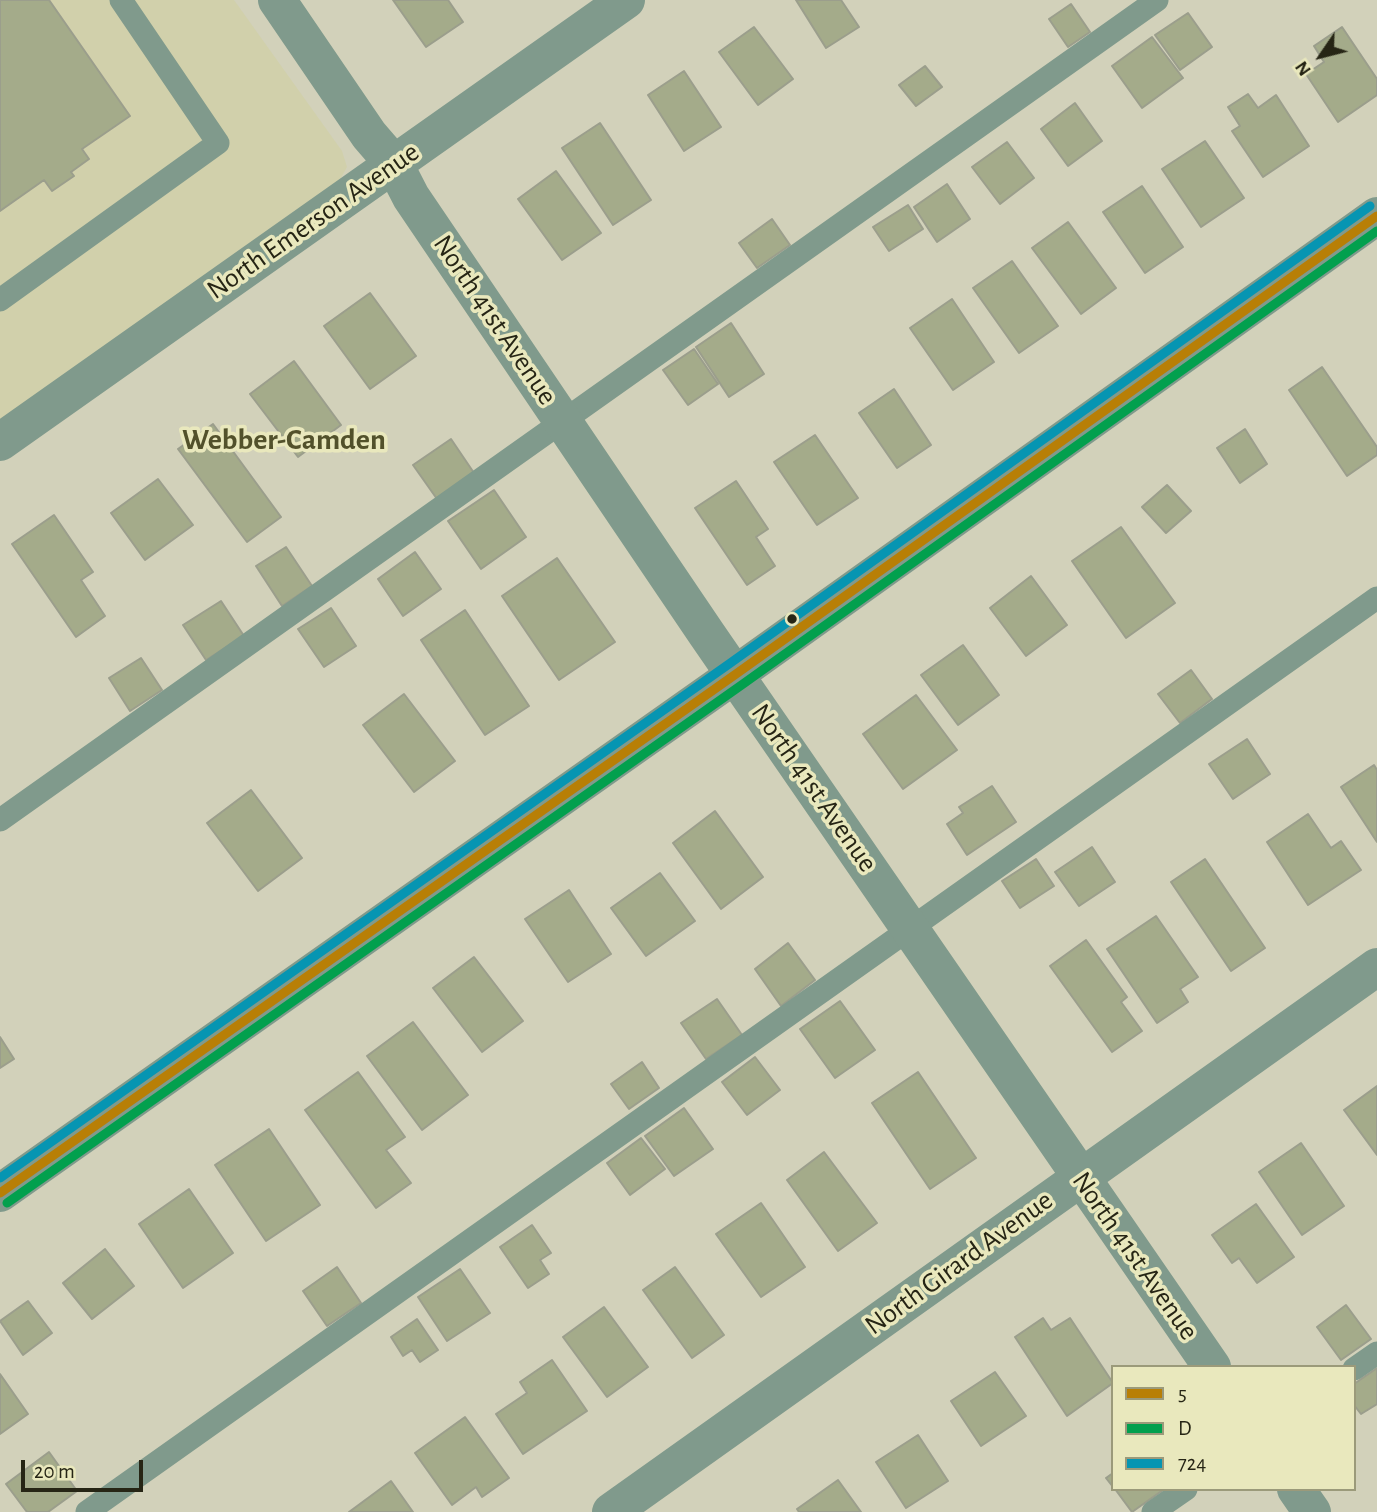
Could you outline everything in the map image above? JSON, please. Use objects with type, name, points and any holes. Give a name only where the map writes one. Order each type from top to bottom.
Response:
[{"type":"street","name":"North 41st Avenue","points":[[277,0],[369,135],[394,164],[411,197],[562,420],[1211,1365]]},
{"type":"street","name":"North Emerson Avenue","points":[[0,442],[626,0]]},
{"type":"street","points":[[0,1193],[736,674],[1377,216]]},
{"type":"street","name":"North Girard Avenue","points":[[611,1512],[1377,967]]},
{"type":"street","points":[[1297,1491],[1312,1512]]},
{"type":"lane","points":[[0,300],[218,143],[121,0]]},
{"type":"lane","points":[[0,820],[1157,0]]},
{"type":"lane","points":[[87,1512],[1377,598]]},
{"type":"lane","points":[[1356,1368],[1377,1353]]},
{"type":"lane","points":[[1153,1512],[1183,1491]]},
{"type":"shaded area","points":[[0,0],[234,0],[342,151],[347,167],[338,183],[0,420]]},
{"type":"building","points":[[0,0],[49,0],[130,116],[82,149],[89,159],[71,172],[74,176],[52,191],[44,180],[0,211]]},
{"type":"building","points":[[393,0],[448,0],[463,22],[426,47]]},
{"type":"building","points":[[796,0],[841,0],[859,27],[826,48]]},
{"type":"building","points":[[1071,4],[1090,32],[1068,47],[1049,19]]},
{"type":"building","points":[[1188,13],[1212,47],[1180,70],[1155,35]]},
{"type":"building","points":[[754,27],[793,79],[758,105],[719,52]]},
{"type":"building","points":[[1342,27],[1377,79],[1377,95],[1338,122],[1306,74],[1324,62],[1314,46]]},
{"type":"building","points":[[1152,37],[1183,78],[1142,108],[1112,66]]},
{"type":"building","points":[[925,66],[942,87],[916,106],[899,85]]},
{"type":"building","points":[[684,71],[721,127],[684,151],[648,95]]},
{"type":"building","points":[[1248,94],[1258,108],[1276,95],[1309,146],[1263,177],[1232,131],[1240,126],[1228,107]]},
{"type":"building","points":[[1075,103],[1102,141],[1068,166],[1041,129]]},
{"type":"building","points":[[600,123],[651,200],[613,225],[562,148]]},
{"type":"building","points":[[1205,141],[1244,198],[1201,227],[1162,169]]},
{"type":"building","points":[[1007,142],[1034,178],[1000,204],[972,167]]},
{"type":"building","points":[[556,171],[601,233],[562,260],[518,199]]},
{"type":"building","points":[[947,184],[970,219],[937,242],[914,207]]},
{"type":"building","points":[[1142,186],[1183,247],[1145,273],[1103,212]]},
{"type":"building","points":[[908,205],[923,229],[889,251],[873,227]]},
{"type":"building","points":[[772,219],[790,245],[757,268],[739,243]]},
{"type":"building","points":[[1068,222],[1116,288],[1081,314],[1032,248]]},
{"type":"building","points":[[1012,261],[1058,326],[1019,353],[973,288]]},
{"type":"building","points":[[370,293],[416,356],[370,389],[324,326]]},
{"type":"building","points":[[952,299],[994,362],[953,390],[910,328]]},
{"type":"building","points":[[731,323],[764,374],[729,397],[696,347]]},
{"type":"building","points":[[694,349],[718,384],[688,405],[663,370]]},
{"type":"building","points":[[294,361],[341,425],[298,457],[250,394]]},
{"type":"building","points":[[1322,367],[1377,447],[1377,455],[1347,476],[1289,390]]},
{"type":"building","points":[[894,389],[931,445],[897,468],[859,413]]},
{"type":"building","points":[[213,424],[281,517],[247,542],[178,449]]},
{"type":"building","points":[[1245,429],[1267,464],[1240,483],[1217,448]]},
{"type":"building","points":[[815,435],[858,498],[817,525],[774,462]]},
{"type":"building","points":[[451,439],[474,473],[437,499],[413,465]]},
{"type":"building","points":[[158,479],[193,525],[145,560],[111,513]]},
{"type":"building","points":[[736,481],[768,529],[756,537],[775,566],[747,585],[695,508]]},
{"type":"building","points":[[1167,485],[1191,511],[1166,533],[1142,507]]},
{"type":"building","points":[[494,490],[526,537],[481,569],[448,521]]},
{"type":"building","points":[[54,515],[93,572],[81,580],[105,616],[76,637],[12,544]]},
{"type":"building","points":[[1121,527],[1175,603],[1126,638],[1072,561]]},
{"type":"building","points":[[286,547],[312,586],[282,606],[256,566]]},
{"type":"building","points":[[415,552],[441,589],[403,616],[378,579]]},
{"type":"building","points":[[557,558],[615,642],[559,680],[502,596]]},
{"type":"building","points":[[1031,576],[1067,625],[1026,656],[990,608]]},
{"type":"building","points":[[221,601],[244,636],[206,660],[183,625]]},
{"type":"building","points":[[331,608],[356,646],[324,667],[298,629]]},
{"type":"building","points":[[465,610],[529,706],[485,735],[421,640]]},
{"type":"building","points":[[963,645],[999,695],[958,725],[921,675]]},
{"type":"building","points":[[141,658],[162,690],[130,711],[109,678]]},
{"type":"building","points":[[1191,670],[1212,699],[1180,723],[1158,694]]},
{"type":"building","points":[[404,694],[455,761],[414,792],[363,725]]},
{"type":"building","points":[[916,695],[957,750],[903,789],[863,734]]},
{"type":"building","points":[[1247,739],[1270,774],[1233,799],[1209,764]]},
{"type":"building","points":[[1374,765],[1377,770],[1377,842],[1341,787]]},
{"type":"building","points":[[992,786],[1016,822],[967,855],[947,824],[963,813],[959,807]]},
{"type":"building","points":[[251,790],[302,858],[258,891],[207,823]]},
{"type":"building","points":[[715,811],[763,877],[721,909],[673,843]]},
{"type":"building","points":[[1308,814],[1331,848],[1341,841],[1361,870],[1308,905],[1267,842]]},
{"type":"building","points":[[1092,847],[1115,882],[1079,906],[1055,872]]},
{"type":"building","points":[[1036,859],[1054,886],[1020,908],[1002,881]]},
{"type":"building","points":[[1205,859],[1265,948],[1231,971],[1171,882]]},
{"type":"building","points":[[660,873],[695,921],[646,956],[611,908]]},
{"type":"building","points":[[569,890],[611,954],[568,982],[525,919]]},
{"type":"building","points":[[1156,916],[1198,977],[1180,989],[1188,1002],[1157,1023],[1107,949]]},
{"type":"building","points":[[1086,940],[1127,997],[1121,1002],[1142,1031],[1112,1052],[1050,966]]},
{"type":"building","points":[[788,943],[815,980],[781,1006],[755,969]]},
{"type":"building","points":[[474,957],[523,1021],[482,1052],[433,988]]},
{"type":"building","points":[[717,999],[742,1035],[706,1059],[681,1023]]},
{"type":"building","points":[[840,1001],[875,1050],[835,1078],[800,1029]]},
{"type":"building","points":[[413,1022],[468,1095],[422,1130],[367,1056]]},
{"type":"building","points":[[0,1037],[14,1059],[0,1068]]},
{"type":"building","points":[[755,1057],[780,1090],[747,1115],[722,1082]]},
{"type":"building","points":[[642,1062],[659,1088],[629,1109],[611,1084]]},
{"type":"building","points":[[358,1072],[405,1137],[386,1150],[411,1183],[376,1208],[305,1110]]},
{"type":"building","points":[[918,1072],[976,1158],[930,1189],[872,1103]]},
{"type":"building","points":[[1377,1086],[1377,1155],[1344,1110]]},
{"type":"building","points":[[684,1108],[713,1149],[674,1176],[645,1136]]},
{"type":"building","points":[[269,1129],[320,1205],[266,1241],[215,1165]]},
{"type":"building","points":[[641,1138],[665,1169],[630,1195],[607,1163]]},
{"type":"building","points":[[1301,1143],[1344,1206],[1302,1235],[1259,1172]]},
{"type":"building","points":[[824,1152],[877,1223],[838,1251],[787,1180]]},
{"type":"building","points":[[189,1189],[233,1253],[183,1288],[139,1224]]},
{"type":"building","points":[[761,1203],[805,1267],[761,1297],[716,1234]]},
{"type":"building","points":[[1256,1204],[1294,1257],[1257,1283],[1239,1258],[1232,1263],[1212,1235]]},
{"type":"building","points":[[532,1225],[551,1253],[540,1260],[549,1274],[528,1288],[500,1247]]},
{"type":"building","points":[[105,1249],[134,1286],[92,1319],[63,1283]]},
{"type":"building","points":[[337,1267],[361,1303],[327,1326],[303,1291]]},
{"type":"building","points":[[675,1267],[724,1335],[692,1358],[643,1290]]},
{"type":"building","points":[[460,1269],[490,1313],[447,1341],[418,1297]]},
{"type":"building","points":[[28,1301],[52,1333],[23,1355],[0,1321]]},
{"type":"building","points":[[1346,1305],[1371,1339],[1341,1360],[1317,1327]]},
{"type":"building","points":[[604,1307],[648,1367],[607,1397],[563,1337]]},
{"type":"building","points":[[1043,1318],[1051,1330],[1070,1318],[1111,1380],[1111,1384],[1067,1416],[1015,1337]]},
{"type":"building","points":[[417,1319],[438,1350],[420,1362],[412,1350],[403,1356],[391,1337]]},
{"type":"building","points":[[552,1360],[587,1411],[523,1454],[496,1414],[527,1393],[520,1382]]},
{"type":"building","points":[[1377,1368],[1377,1404],[1361,1414],[1356,1408],[1356,1383]]},
{"type":"building","points":[[995,1372],[1026,1416],[981,1446],[951,1401]]},
{"type":"building","points":[[0,1374],[28,1414],[0,1434]]},
{"type":"building","points":[[465,1417],[509,1478],[482,1497],[476,1487],[452,1505],[415,1453]]},
{"type":"building","points":[[918,1435],[948,1481],[906,1508],[876,1462]]},
{"type":"building","points":[[49,1452],[77,1491],[48,1512],[27,1512],[6,1484]]},
{"type":"building","points":[[838,1480],[861,1512],[799,1512],[797,1509]]},
{"type":"building","points":[[391,1481],[413,1512],[349,1512]]},
{"type":"building","points":[[1116,1491],[1162,1491],[1132,1512]]},
{"type":"transit line","name":"724","points":[[0,1178],[729,664],[1370,206]]},
{"type":"transit line","name":"5","points":[[0,1193],[736,674],[1377,216]]},
{"type":"transit line","name":"D","points":[[7,1203],[743,684],[1377,231]]},
{"type":"district","name":"Webber-Camden","points":[[284,440]]}]
